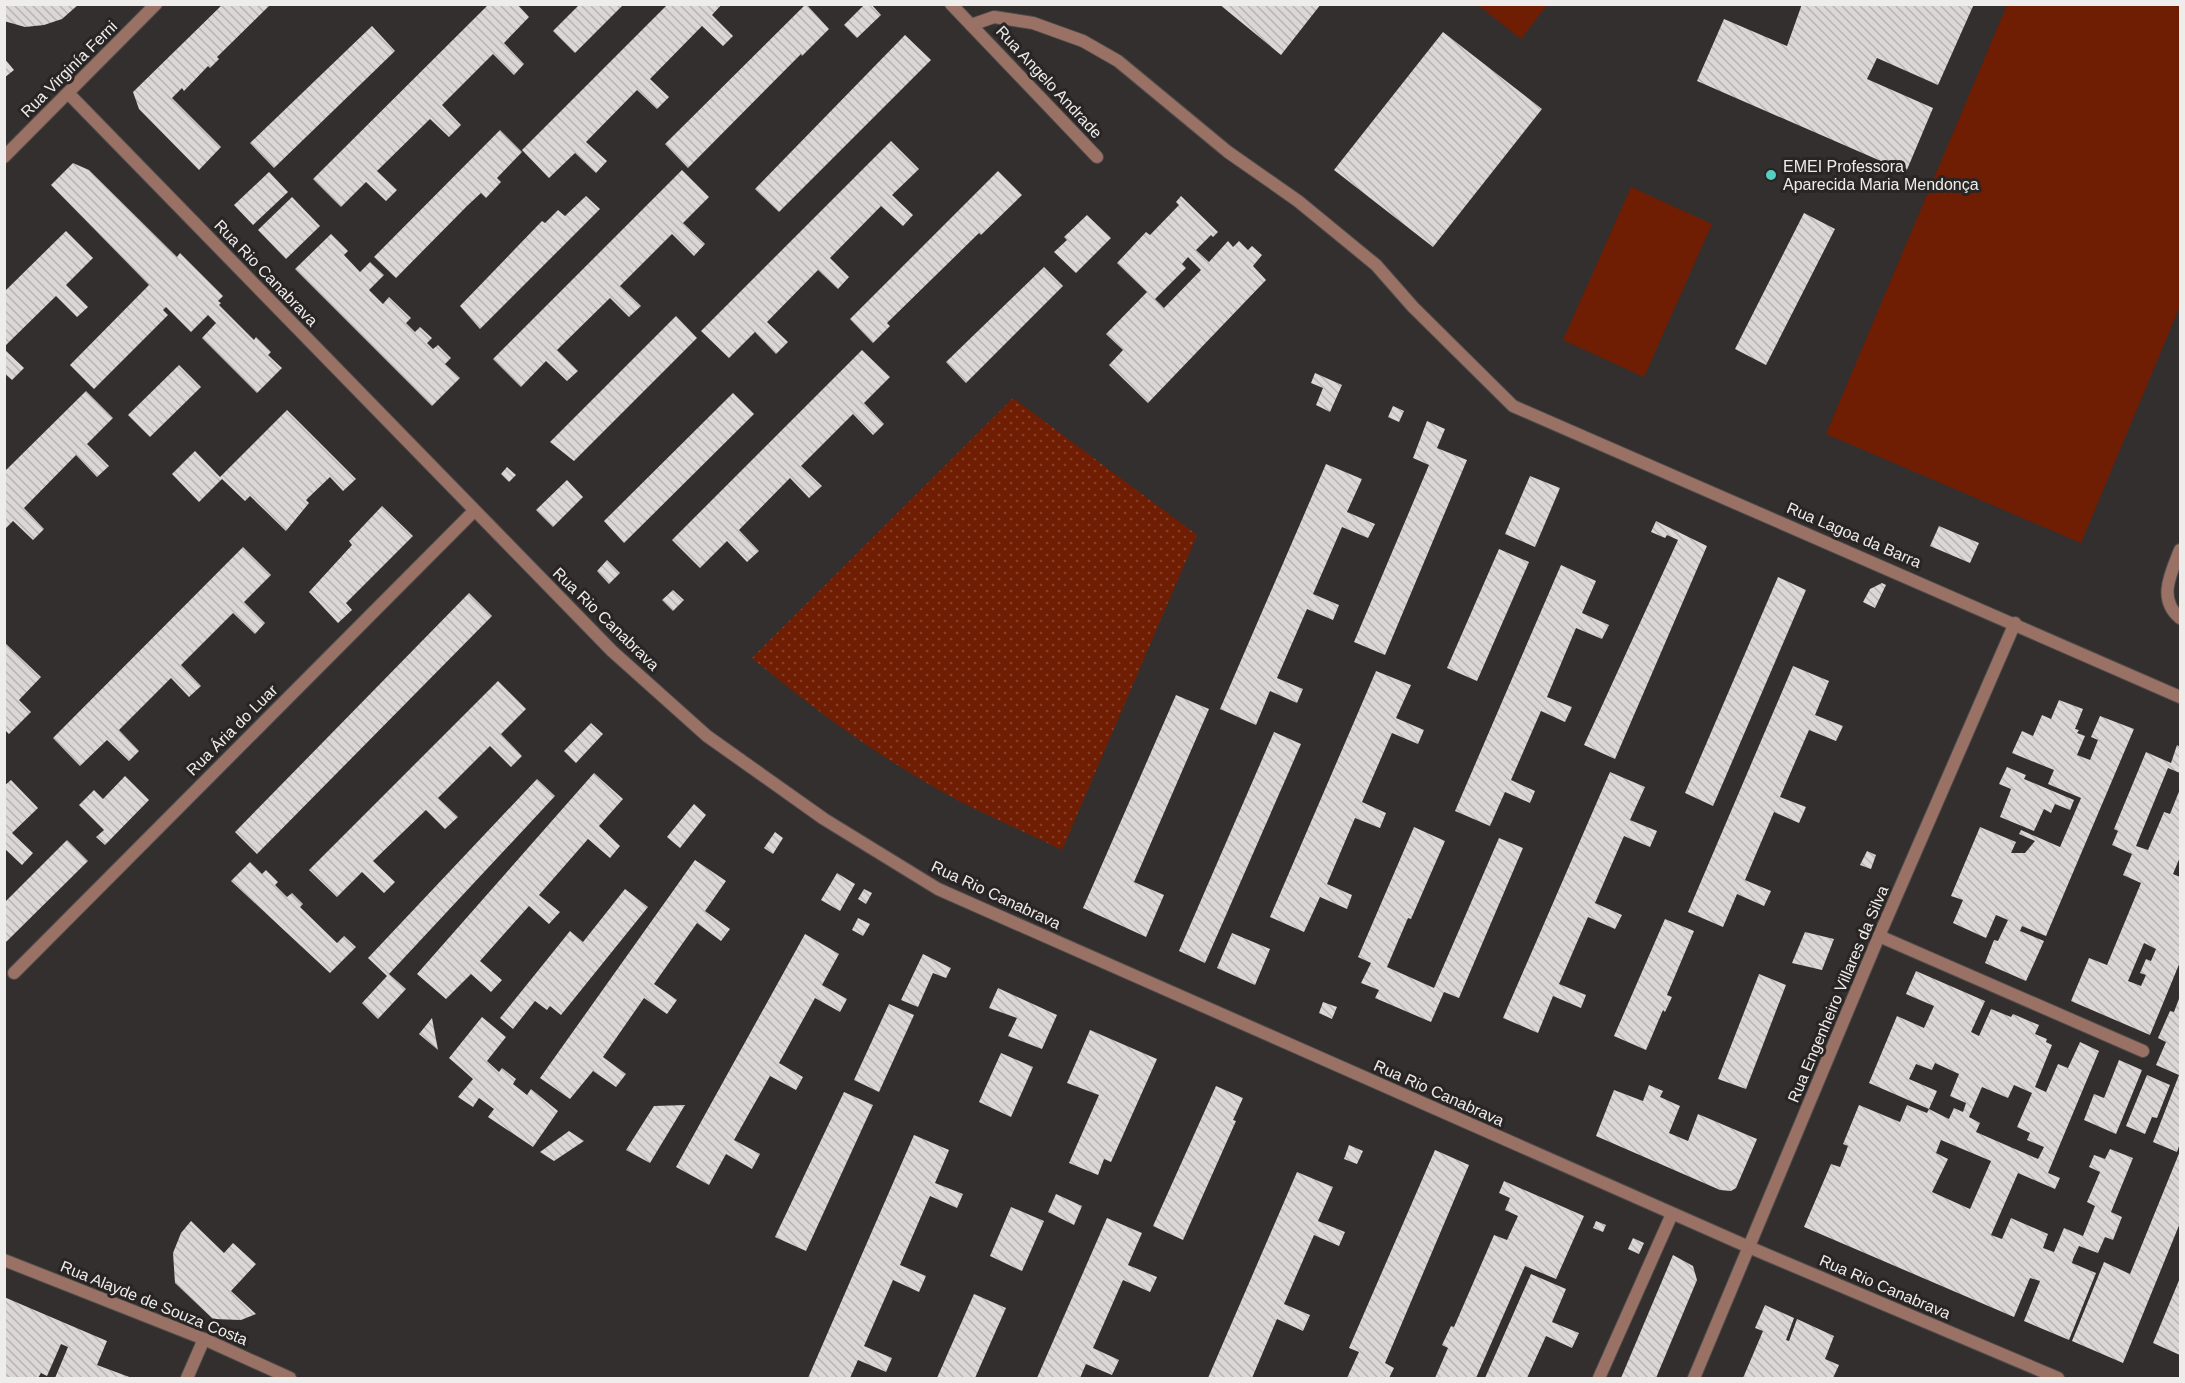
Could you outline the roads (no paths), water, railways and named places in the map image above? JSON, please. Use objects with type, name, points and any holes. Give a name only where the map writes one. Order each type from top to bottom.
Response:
[{"type":"street","name":"Rua Virginía Ferni","points":[[4,157],[156,4]]},
{"type":"street","name":"Rua Angelo Andrade","points":[[951,4],[1097,157]]},
{"type":"street","name":"Rua Lagoa da Barra","points":[[971,25],[994,17],[1033,23],[1083,41],[1118,61],[1228,152],[1298,201],[1376,265],[1413,307],[1513,406],[2181,697]]},
{"type":"street","name":"Rua Rio Canabrava","points":[[68,93],[612,651],[707,736],[824,819],[938,888],[1672,1214],[2055,1378]]},
{"type":"street","name":"Rua Ária do Luar","points":[[14,973],[474,511]]},
{"type":"street","points":[[2181,550],[2166,586],[2169,604],[2181,618]]},
{"type":"street","name":"Rua Engenheiro Villares da Silva","points":[[1694,1378],[1879,936],[2015,623]]},
{"type":"street","points":[[1879,936],[2143,1051]]},
{"type":"street","points":[[1599,1378],[1672,1214]]},
{"type":"street","name":"Rua Alayde de Souza Costa","points":[[4,1260],[204,1339],[290,1378]]},
{"type":"street","points":[[187,1378],[204,1339]]},
{"type":"place","name":"EMEI Professora Aparecida Maria Mendonça","points":[[1771,175]]}]
